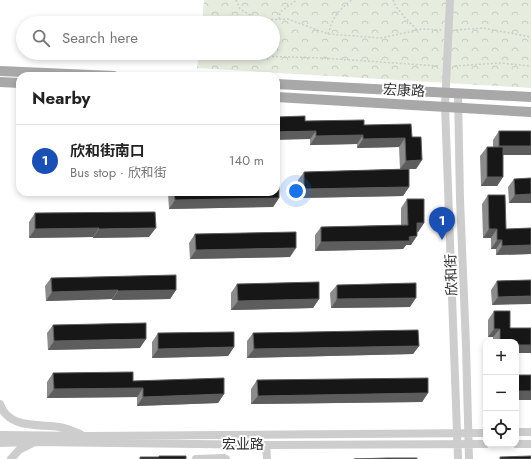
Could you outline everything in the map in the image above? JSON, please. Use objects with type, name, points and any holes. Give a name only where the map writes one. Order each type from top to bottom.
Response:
[{"type":"main road","points":[[0,71],[23,72]]},
{"type":"main road","points":[[0,82],[16,83]]},
{"type":"main road","name":"宏康路","points":[[280,84],[531,97]]},
{"type":"main road","name":"宏康路","points":[[280,97],[531,112]]},
{"type":"street","name":"欣和街","points":[[450,0],[445,106],[458,459]]},
{"type":"street","name":"欣和街","points":[[458,93],[469,459]]},
{"type":"street","points":[[448,198],[449,193],[453,191],[458,194],[460,199]]},
{"type":"street","points":[[454,346],[461,353],[464,352],[466,346]]},
{"type":"street","points":[[0,404],[8,418],[22,424],[61,427],[89,438]]},
{"type":"street","points":[[519,432],[531,432]]},
{"type":"street","name":"宏业路","points":[[0,443],[89,438],[483,433]]},
{"type":"street","name":"宏业路","points":[[0,435],[266,445],[483,444]]},
{"type":"street","points":[[11,459],[19,450],[33,442]]},
{"type":"street","points":[[519,444],[531,444]]},
{"type":"street","points":[[266,445],[267,459]]},
{"type":"street","points":[[196,459],[226,459]]},
{"type":"path","points":[[236,0],[240,8],[253,16]]},
{"type":"path","points":[[279,16],[280,12],[297,0]]},
{"type":"path","points":[[328,34],[334,17],[352,0]]},
{"type":"path","points":[[393,0],[394,4],[406,19],[417,30]]},
{"type":"path","points":[[280,19],[288,19],[328,34],[381,38],[422,29],[448,30],[483,28],[531,37]]},
{"type":"path","points":[[280,57],[322,58],[446,67],[499,63],[531,66]]},
{"type":"green space","points":[[204,0],[531,0],[531,88],[197,68],[198,60],[280,60],[280,16],[203,16]]},
{"type":"building","points":[[305,116],[305,121],[364,120],[364,125],[411,124],[412,137],[421,137],[422,160],[406,161],[405,138],[363,139],[363,135],[316,136],[316,131],[280,132],[280,117]]},
{"type":"building","points":[[499,131],[531,131],[531,146],[499,146]]},
{"type":"building","points":[[487,147],[503,147],[503,177],[487,177]]},
{"type":"building","points":[[409,169],[409,187],[304,189],[304,172]]},
{"type":"building","points":[[531,178],[531,194],[515,195],[514,179]]},
{"type":"building","points":[[488,195],[505,195],[506,229],[531,228],[531,245],[502,246],[502,240],[497,240],[497,229],[489,229]]},
{"type":"building","points":[[174,196],[279,196],[279,198],[175,200]]},
{"type":"building","points":[[407,199],[424,199],[424,223],[417,223],[417,236],[409,237],[410,241],[321,242],[321,227],[408,225]]},
{"type":"building","points":[[155,212],[156,228],[35,229],[35,213]]},
{"type":"building","points":[[296,232],[296,248],[196,250],[195,234]]},
{"type":"building","points":[[176,275],[176,290],[52,292],[51,278]]},
{"type":"building","points":[[531,280],[531,296],[498,297],[497,281]]},
{"type":"building","points":[[319,282],[319,299],[238,301],[237,284]]},
{"type":"building","points":[[416,283],[416,298],[337,299],[337,285]]},
{"type":"building","points":[[494,311],[510,311],[510,328],[531,328],[531,345],[519,345],[519,339],[500,339],[500,329],[494,329]]},
{"type":"building","points":[[146,323],[146,339],[54,341],[53,325]]},
{"type":"building","points":[[418,330],[419,346],[254,349],[253,333]]},
{"type":"building","points":[[234,332],[234,347],[158,349],[158,333]]},
{"type":"building","points":[[133,372],[133,381],[224,378],[224,394],[143,397],[143,388],[54,389],[53,373]]},
{"type":"building","points":[[519,375],[531,375],[531,391],[519,391]]},
{"type":"building","points":[[428,378],[428,393],[258,396],[257,380]]},
{"type":"building","points":[[186,456],[186,459],[140,459],[140,457]]},
{"type":"building","points":[[531,456],[531,459],[500,459],[500,457]]},
{"type":"building","points":[[387,458],[417,459],[354,459]]},
{"type":"place","name":"欣和街南口","points":[[442,240]]}]
